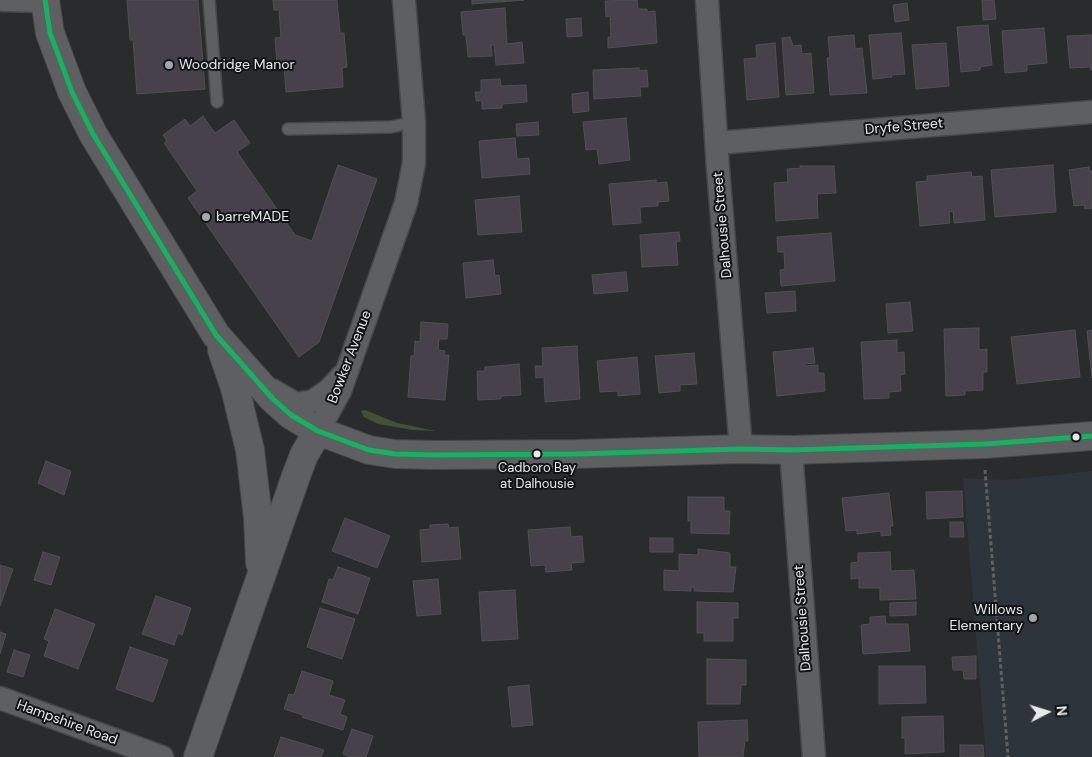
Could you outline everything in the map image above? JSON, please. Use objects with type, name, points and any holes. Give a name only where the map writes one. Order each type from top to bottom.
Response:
[{"type":"main road","points":[[45,1],[50,32],[55,48],[72,92],[93,134],[216,335],[272,398],[291,415],[318,431],[369,450],[395,454],[576,454],[741,449],[791,450],[985,444],[1092,436]]},
{"type":"main road","points":[[216,335],[235,388],[250,450],[258,518],[260,578]]},
{"type":"main road","name":"Bowker Avenue","points":[[198,757],[304,455],[318,431]]},
{"type":"street","points":[[3,0],[45,1]]},
{"type":"street","name":"Bowker Avenue","points":[[318,431],[340,391],[406,202],[414,163],[414,122],[404,0]]},
{"type":"street","name":"Dalhousie Street","points":[[707,0],[716,143],[741,449]]},
{"type":"street","name":"Dryfe Street","points":[[716,143],[1092,112]]},
{"type":"street","points":[[255,380],[296,404],[313,400],[329,390],[347,370]]},
{"type":"street","name":"Dalhousie Street","points":[[791,450],[814,757]]},
{"type":"street","name":"Hampshire Road","points":[[0,698],[162,757]]},
{"type":"lane","points":[[209,0],[217,102]]},
{"type":"lane","points":[[288,129],[391,128],[414,122]]},
{"type":"path","points":[[985,444],[985,470],[1008,757]]},
{"type":"shaded area","name":"Willows Elementary","points":[[1092,471],[1092,757],[986,757],[963,478],[1006,480]]},
{"type":"green space","points":[[365,410],[397,423],[436,431],[413,430],[378,424],[364,417],[361,411]]},
{"type":"building","name":"Woodridge Manor","points":[[127,0],[198,0],[205,89],[137,94],[133,40],[130,40]]},
{"type":"building","points":[[273,0],[337,0],[340,33],[344,33],[347,67],[342,68],[343,87],[286,92],[284,64],[277,64],[275,38],[281,37],[279,10],[274,10]]},
{"type":"building","points":[[472,0],[524,0],[472,4]]},
{"type":"building","points":[[637,0],[638,9],[647,9],[647,12],[655,11],[657,43],[608,48],[608,37],[611,37],[610,16],[606,17],[605,1]]},
{"type":"building","points":[[982,0],[994,0],[996,19],[983,20]]},
{"type":"building","points":[[907,3],[909,20],[895,22],[893,5]]},
{"type":"building","points":[[505,8],[507,44],[522,42],[524,63],[496,65],[494,45],[491,45],[492,56],[468,57],[466,35],[463,35],[461,12]]},
{"type":"building","points":[[581,18],[582,36],[567,37],[566,19]]},
{"type":"building","points":[[988,25],[992,65],[980,67],[980,70],[961,72],[957,27]]},
{"type":"building","points":[[1044,28],[1047,63],[1027,65],[1027,71],[1005,73],[1002,31]]},
{"type":"building","points":[[901,33],[905,74],[873,79],[869,35]]},
{"type":"building","points":[[854,35],[855,49],[862,48],[867,93],[830,95],[827,58],[830,58],[828,37]]},
{"type":"building","points":[[1092,35],[1092,70],[1090,67],[1070,68],[1067,36]]},
{"type":"building","points":[[790,37],[793,46],[801,45],[802,54],[811,53],[814,93],[786,95],[782,38]]},
{"type":"building","points":[[775,43],[779,97],[747,100],[744,59],[757,58],[756,45]]},
{"type":"building","points":[[946,43],[949,86],[916,89],[912,45]]},
{"type":"building","points":[[639,68],[639,71],[647,70],[648,87],[640,87],[641,96],[594,99],[593,70]]},
{"type":"building","points":[[500,79],[501,86],[526,85],[527,102],[502,104],[502,108],[482,109],[482,101],[476,101],[475,92],[481,92],[481,80]]},
{"type":"building","points":[[588,92],[589,111],[573,113],[572,94]]},
{"type":"building","points":[[203,116],[215,133],[234,120],[250,143],[237,152],[295,235],[312,241],[338,165],[377,179],[319,342],[299,357],[188,198],[197,191],[164,143],[167,141],[163,135],[185,119],[190,126]]},
{"type":"building","points":[[626,118],[630,160],[599,164],[597,149],[586,150],[583,122]]},
{"type":"building","points":[[538,122],[539,135],[517,136],[516,124]]},
{"type":"building","points":[[515,138],[517,159],[529,158],[530,174],[482,178],[479,141]]},
{"type":"building","points":[[1053,165],[1056,212],[995,217],[991,170]]},
{"type":"building","points":[[800,166],[834,166],[836,193],[817,194],[818,218],[776,221],[774,183],[788,182],[787,169],[801,168]]},
{"type":"building","points":[[1089,167],[1089,171],[1092,171],[1092,208],[1085,209],[1084,205],[1074,206],[1069,170]]},
{"type":"building","points":[[971,172],[972,177],[982,176],[985,220],[954,223],[953,211],[949,212],[950,223],[920,226],[916,182],[927,181],[927,176]]},
{"type":"building","points":[[656,180],[656,183],[667,182],[669,201],[658,202],[658,206],[640,207],[641,223],[613,225],[609,184]]},
{"type":"building","points":[[519,196],[522,232],[478,235],[475,200]]},
{"type":"building","points":[[679,232],[680,241],[676,242],[678,265],[642,267],[640,235]]},
{"type":"building","points":[[831,233],[835,281],[781,286],[780,270],[785,269],[784,252],[778,252],[777,237]]},
{"type":"building","points":[[493,260],[495,276],[499,275],[501,294],[466,298],[463,263]]},
{"type":"building","points":[[626,272],[628,291],[594,294],[592,275]]},
{"type":"building","points":[[795,291],[796,311],[767,313],[765,293]]},
{"type":"building","points":[[910,302],[913,331],[888,333],[886,304]]},
{"type":"building","points":[[421,322],[448,324],[447,339],[439,339],[438,350],[445,351],[444,355],[449,355],[445,400],[408,397],[411,356],[414,356],[415,341],[420,342]]},
{"type":"building","points":[[979,328],[979,350],[987,349],[987,372],[983,372],[983,390],[965,391],[965,395],[946,396],[944,329]]},
{"type":"building","points":[[1075,330],[1080,377],[1017,384],[1011,337]]},
{"type":"building","points":[[1092,330],[1092,378],[1087,331]]},
{"type":"building","points":[[897,340],[897,353],[904,352],[905,374],[900,375],[901,391],[889,392],[889,398],[864,399],[861,342]]},
{"type":"building","points":[[577,346],[580,399],[545,402],[544,377],[536,378],[535,366],[543,366],[542,348]]},
{"type":"building","points":[[813,348],[815,363],[804,364],[804,366],[818,365],[818,373],[824,373],[825,391],[777,396],[773,352]]},
{"type":"building","points":[[694,353],[697,384],[680,385],[680,391],[659,393],[655,356]]},
{"type":"building","points":[[637,357],[640,394],[618,396],[618,391],[600,392],[597,361]]},
{"type":"building","points":[[519,364],[521,395],[501,396],[501,399],[478,400],[477,371],[485,371],[485,367]]},
{"type":"building","points":[[46,461],[71,471],[64,495],[38,483]]},
{"type":"building","points":[[962,491],[963,517],[927,519],[926,492]]},
{"type":"building","points":[[889,493],[893,526],[890,526],[891,535],[881,536],[881,531],[857,534],[857,530],[846,531],[842,498]]},
{"type":"building","points":[[688,497],[724,497],[724,511],[730,511],[729,534],[691,533],[691,521],[688,521]]},
{"type":"building","points":[[345,518],[390,536],[377,568],[332,551]]},
{"type":"building","points":[[950,522],[963,522],[964,537],[950,537]]},
{"type":"building","points":[[448,524],[449,528],[458,527],[461,559],[422,562],[420,530],[430,529],[430,525]]},
{"type":"building","points":[[570,527],[571,537],[582,536],[584,562],[571,563],[572,570],[546,572],[545,565],[531,566],[528,530]]},
{"type":"building","points":[[650,538],[673,538],[673,552],[650,552]]},
{"type":"building","points":[[698,549],[730,553],[730,567],[736,567],[733,592],[694,591],[694,587],[691,587],[691,591],[664,590],[664,570],[679,571],[679,554],[698,555]]},
{"type":"building","points":[[43,552],[60,557],[51,585],[34,580]]},
{"type":"building","points":[[890,552],[891,571],[914,570],[916,599],[880,600],[880,588],[859,588],[859,578],[851,579],[851,563],[858,562],[858,553]]},
{"type":"building","points":[[0,565],[13,569],[0,606]]},
{"type":"building","points":[[338,567],[370,578],[358,614],[322,602],[329,579],[333,580]]},
{"type":"building","points":[[438,579],[441,614],[417,616],[413,581]]},
{"type":"building","points":[[515,590],[518,639],[482,641],[479,592]]},
{"type":"building","points":[[156,596],[191,608],[182,635],[178,633],[174,645],[142,634]]},
{"type":"building","points":[[697,602],[738,603],[738,618],[733,618],[733,641],[704,641],[704,633],[697,633]]},
{"type":"building","points":[[916,602],[916,615],[890,616],[890,603]]},
{"type":"building","points":[[320,608],[355,619],[342,659],[307,647]]},
{"type":"building","points":[[55,609],[95,624],[78,669],[44,656],[49,641],[44,639]]},
{"type":"building","points":[[885,616],[886,624],[908,624],[910,651],[863,654],[861,625],[870,624],[870,617]]},
{"type":"building","points":[[0,632],[6,634],[0,654]]},
{"type":"building","points":[[130,647],[168,660],[153,702],[116,689]]},
{"type":"building","points":[[14,650],[30,655],[23,677],[7,672]]},
{"type":"building","points":[[976,656],[976,679],[964,679],[963,670],[953,670],[952,657]]},
{"type":"building","points":[[707,659],[746,660],[746,685],[741,685],[740,704],[707,704]]},
{"type":"building","points":[[879,666],[925,666],[926,703],[879,704]]},
{"type":"building","points":[[302,671],[333,681],[329,695],[345,700],[340,714],[347,717],[343,730],[302,717],[303,715],[284,709],[289,694],[294,695]]},
{"type":"building","points":[[529,685],[533,725],[512,727],[508,687]]},
{"type":"building","points":[[943,716],[944,752],[905,754],[905,738],[902,738],[902,717]]},
{"type":"building","points":[[747,720],[748,741],[745,741],[743,757],[699,757],[698,722]]},
{"type":"building","points":[[352,729],[373,736],[366,757],[350,757],[343,754]]},
{"type":"building","points":[[281,737],[324,750],[321,757],[274,757]]},
{"type":"building","points":[[960,745],[983,745],[984,757],[960,757]]},
{"type":"transit line","points":[[45,0],[50,33],[72,92],[93,134],[216,335],[272,398],[291,415],[318,431],[369,450],[395,454],[435,455],[576,454],[741,449],[791,450],[985,444],[1092,436]]},
{"type":"place","name":"Woodridge Manor","points":[[169,65]]},
{"type":"place","name":"barreMADE","points":[[206,217]]},
{"type":"place","name":"Cadboro Bay at Dalhousie","points":[[537,454]]},
{"type":"place","name":"Willows Elementary","points":[[1033,618]]}]
